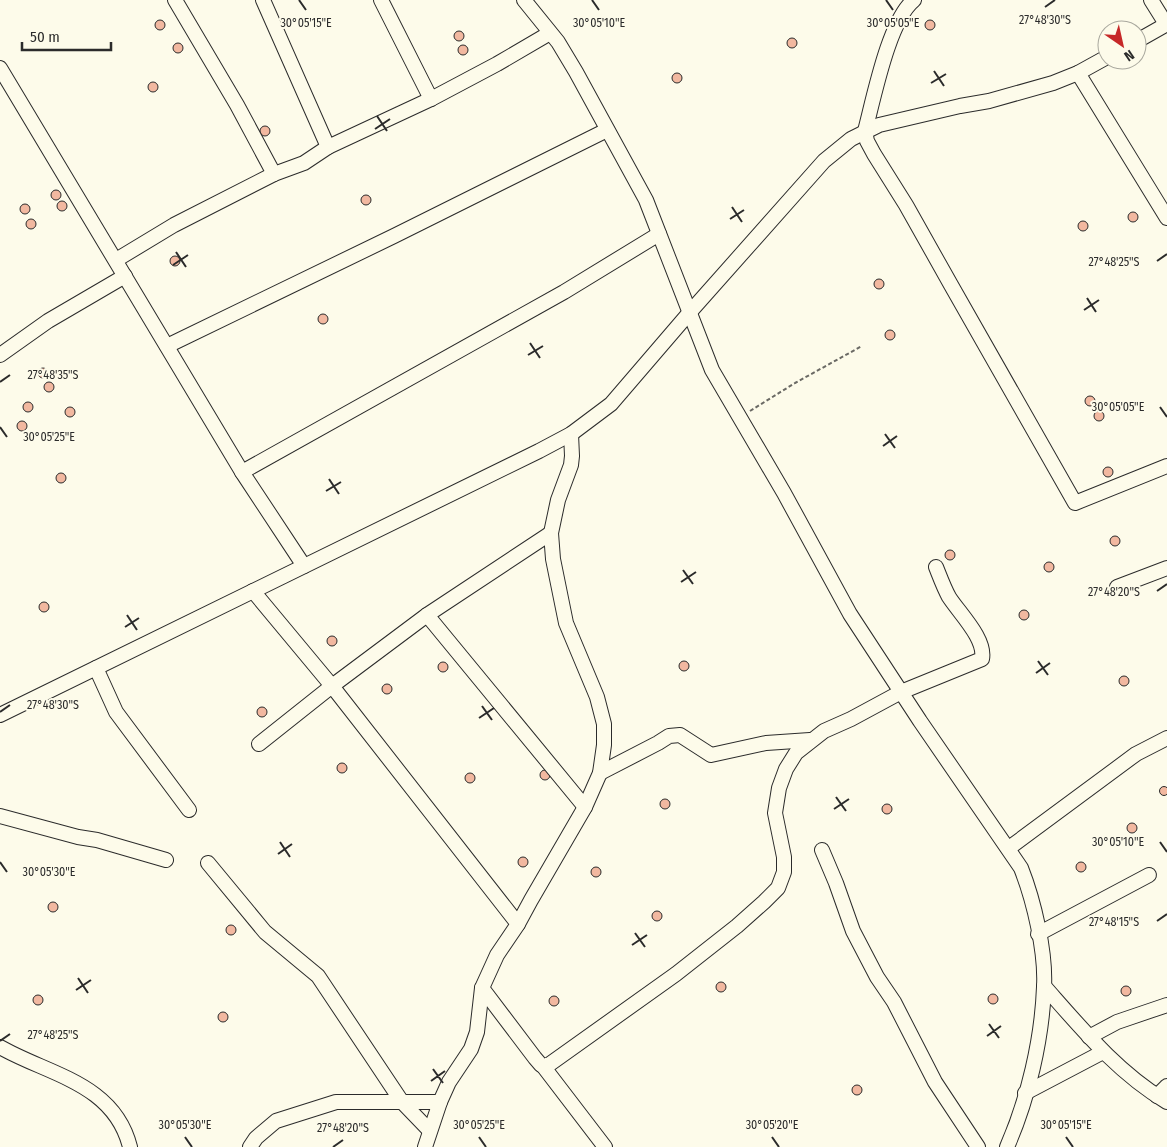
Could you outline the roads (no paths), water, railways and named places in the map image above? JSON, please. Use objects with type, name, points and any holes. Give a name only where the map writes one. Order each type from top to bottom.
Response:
[{"type":"street","points":[[175,0],[237,105],[274,174]]},
{"type":"street","points":[[263,0],[328,146]]},
{"type":"street","points":[[381,0],[431,99]]},
{"type":"street","points":[[524,0],[558,42],[646,200],[712,370],[784,493],[850,614],[1021,868],[1028,886],[1038,934],[1044,966],[1044,986],[1037,1048],[1018,1123],[1007,1147]]},
{"type":"street","points":[[914,0],[905,8],[895,26],[865,131],[867,141],[874,154],[934,252],[1075,503],[1167,466]]},
{"type":"street","points":[[1147,35],[1167,24],[1151,0]]},
{"type":"street","points":[[116,260],[174,225],[274,174],[304,163],[328,146],[431,99],[550,33]]},
{"type":"street","points":[[0,715],[571,434],[611,404],[824,161],[865,131],[899,119],[989,101],[1026,91],[1078,73],[1097,63]]},
{"type":"street","points":[[0,68],[242,472],[304,566]]},
{"type":"street","points":[[1078,73],[1167,218]]},
{"type":"street","points":[[167,346],[607,130]]},
{"type":"street","points":[[242,472],[564,292],[659,234]]},
{"type":"street","points":[[0,355],[48,321],[125,276]]},
{"type":"street","points":[[425,1147],[429,1130],[449,1082],[471,1049],[477,1032],[482,988],[497,955],[518,924],[586,807],[600,772],[604,745],[604,724],[597,697],[566,623],[553,559],[551,533],[558,500],[571,465],[571,434]]},
{"type":"street","points":[[258,744],[427,615],[551,533]]},
{"type":"street","points":[[543,1066],[551,1064],[676,974],[737,926],[778,888],[784,872],[784,857],[776,813],[778,788],[786,769],[796,753],[810,740],[901,692],[982,659],[983,653],[979,640],[948,595],[936,567]]},
{"type":"street","points":[[1117,587],[1167,568]]},
{"type":"street","points":[[253,591],[332,686],[518,924]]},
{"type":"street","points":[[427,615],[586,807]]},
{"type":"street","points":[[96,668],[116,712],[189,810]]},
{"type":"street","points":[[600,772],[658,744],[669,736],[680,735],[711,755],[766,743],[810,740]]},
{"type":"street","points":[[1009,848],[1136,754],[1167,738]]},
{"type":"street","points":[[0,816],[78,837],[97,840],[166,860]]},
{"type":"street","points":[[822,850],[853,931],[877,977],[894,1002],[935,1082],[978,1147]]},
{"type":"street","points":[[208,863],[264,932],[318,976],[402,1102],[429,1130]]},
{"type":"street","points":[[1038,934],[1149,875]]},
{"type":"street","points":[[1044,986],[1102,1052],[1164,1095]]},
{"type":"street","points":[[482,988],[605,1147]]},
{"type":"street","points":[[1089,1037],[1117,1022],[1167,1005]]},
{"type":"street","points":[[0,1047],[69,1078],[90,1091],[108,1106],[116,1117],[128,1138],[130,1147]]},
{"type":"street","points":[[1026,1093],[1102,1052]]},
{"type":"street","points":[[250,1147],[256,1138],[276,1121],[336,1102],[440,1102]]}]
